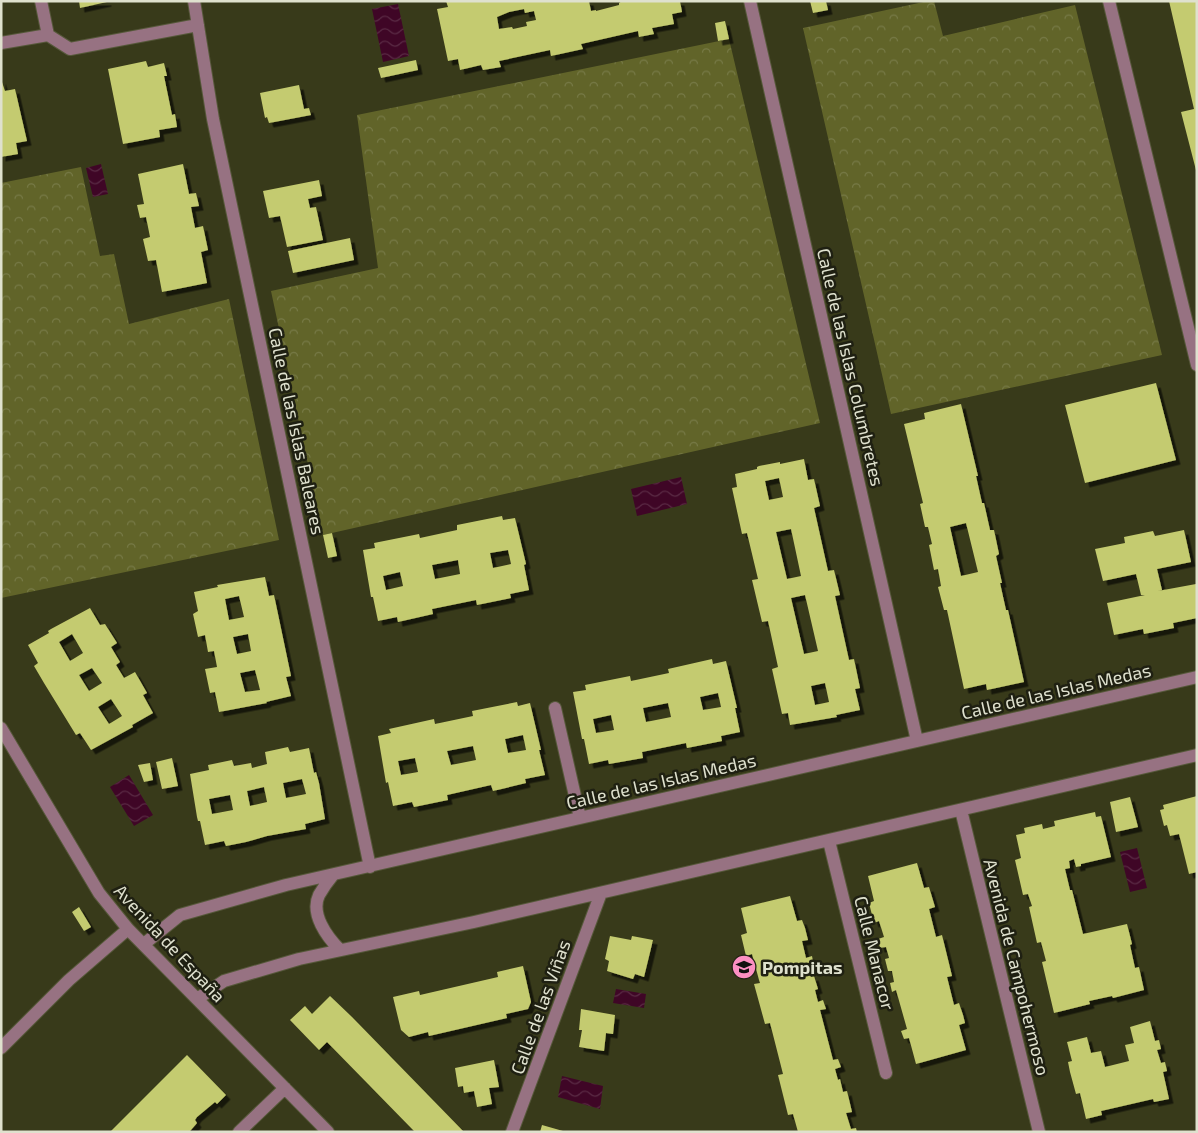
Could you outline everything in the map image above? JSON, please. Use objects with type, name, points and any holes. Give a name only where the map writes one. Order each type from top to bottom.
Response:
[{"type":"street","points":[[41,1],[48,35]]},
{"type":"street","name":"Calle de las Islas Baleares","points":[[194,1],[213,119],[370,866]]},
{"type":"street","name":"Calle de las Islas Columbretes","points":[[750,1],[917,741]]},
{"type":"street","points":[[1110,1],[1197,366]]},
{"type":"street","points":[[1,43],[48,35],[70,49],[198,25]]},
{"type":"street","name":"Calle de las Islas Medas","points":[[144,944],[180,915],[286,886],[1197,677]]},
{"type":"street","points":[[555,708],[580,818]]},
{"type":"street","name":"Avenida de España","points":[[1,728],[99,893],[128,928],[328,1132]]},
{"type":"street","points":[[197,999],[224,981],[299,959],[601,894],[1197,755]]},
{"type":"street","name":"Avenida de Campohermoso","points":[[961,810],[1039,1132]]},
{"type":"street","name":"Calle Manacor","points":[[829,840],[886,1073]]},
{"type":"street","points":[[333,875],[318,896],[317,913],[322,928],[332,943],[340,950]]},
{"type":"street","name":"Calle de las Viñas","points":[[512,1132],[601,894]]},
{"type":"street","points":[[1,1048],[68,980],[128,928]]},
{"type":"street","points":[[239,1132],[285,1088]]},
{"type":"green space","points":[[934,1],[943,36],[1075,5],[1162,355],[891,414],[803,28]]},
{"type":"green space","points":[[729,39],[820,423],[323,535],[271,291],[378,268],[357,115]]},
{"type":"green space","points":[[81,167],[100,256],[114,254],[129,324],[229,299],[279,540],[1,598],[1,183]]},
{"type":"water","points":[[398,4],[409,56],[383,62],[372,9]]},
{"type":"water","points":[[101,164],[108,194],[93,197],[86,168]]},
{"type":"water","points":[[681,477],[687,504],[637,516],[631,489]]},
{"type":"water","points":[[129,775],[153,815],[134,826],[110,787]]},
{"type":"water","points":[[1137,848],[1147,888],[1130,892],[1120,852]]},
{"type":"water","points":[[616,989],[646,994],[644,1008],[613,1003]]},
{"type":"water","points":[[562,1076],[603,1086],[600,1109],[558,1097]]},
{"type":"building","points":[[79,1],[107,1],[107,2],[80,8]]},
{"type":"building","points":[[446,1],[589,1],[591,11],[596,11],[619,5],[622,1],[680,1],[682,12],[672,14],[674,24],[652,28],[654,34],[639,37],[638,31],[581,44],[583,49],[551,56],[550,50],[499,61],[501,67],[483,70],[481,65],[460,70],[458,59],[448,61],[437,9],[448,7]],"holes":[[[524,9],[525,13],[534,11],[536,20],[526,22],[527,26],[499,29],[497,17]]]},
{"type":"building","points":[[810,1],[826,1],[828,10],[813,13]]},
{"type":"building","points":[[1169,1],[1197,1],[1197,174],[1181,112],[1194,109]]},
{"type":"building","points":[[725,21],[729,39],[718,41],[715,23]]},
{"type":"building","points":[[416,60],[418,70],[381,78],[378,68]]},
{"type":"building","points":[[146,61],[148,67],[164,63],[167,76],[164,76],[172,115],[175,114],[177,127],[159,130],[160,137],[123,144],[108,69]]},
{"type":"building","points":[[1,79],[5,91],[15,89],[27,141],[16,143],[18,154],[1,157]]},
{"type":"building","points":[[299,85],[304,109],[309,108],[311,115],[269,123],[267,117],[265,118],[260,93]]},
{"type":"building","points":[[183,164],[189,194],[196,193],[199,206],[191,207],[195,228],[203,226],[208,250],[201,252],[207,283],[162,292],[156,260],[148,261],[143,239],[150,237],[146,217],[140,218],[137,205],[144,204],[138,174]]},
{"type":"building","points":[[319,180],[322,196],[308,199],[310,208],[316,207],[323,240],[287,247],[280,216],[269,218],[263,191]]},
{"type":"building","points":[[350,238],[354,260],[293,273],[288,251]]},
{"type":"building","points":[[1156,383],[1176,460],[1085,483],[1065,405]]},
{"type":"building","points":[[961,404],[978,476],[976,476],[982,503],[984,503],[990,530],[994,530],[999,554],[996,556],[1002,583],[1000,583],[1024,682],[987,690],[986,684],[964,689],[947,610],[944,610],[938,587],[941,586],[938,569],[934,570],[929,545],[932,544],[928,527],[925,527],[920,504],[923,503],[904,424],[925,419],[924,413]],"holes":[[[966,523],[978,572],[961,576],[950,527]]]},
{"type":"building","points":[[804,459],[808,480],[814,479],[820,506],[814,508],[828,571],[834,570],[840,595],[835,596],[849,660],[854,659],[860,688],[855,689],[860,710],[836,715],[837,717],[790,725],[788,713],[782,714],[772,669],[778,667],[768,621],[762,622],[752,580],[758,579],[747,533],[742,534],[732,488],[737,487],[735,474],[757,469],[759,466],[780,462],[780,464]],"holes":[[[779,478],[783,497],[769,500],[765,481]],[[791,529],[801,576],[787,579],[776,532]],[[805,595],[818,651],[804,654],[791,598]],[[825,683],[829,702],[815,705],[811,686]]]},
{"type":"building","points":[[502,516],[503,520],[515,518],[526,564],[524,565],[529,590],[510,594],[511,598],[477,605],[476,600],[432,609],[433,614],[398,622],[397,617],[378,621],[373,597],[371,597],[363,550],[375,548],[374,543],[419,534],[420,538],[457,530],[457,525]],"holes":[[[508,550],[511,564],[493,568],[490,553]],[[458,560],[460,574],[435,579],[432,565]],[[400,572],[403,586],[386,590],[383,576]]]},
{"type":"building","points":[[1184,530],[1191,562],[1157,569],[1162,590],[1158,591],[1196,584],[1197,618],[1173,623],[1174,628],[1144,634],[1143,629],[1114,635],[1107,603],[1145,595],[1141,595],[1136,574],[1103,581],[1095,549],[1125,543],[1124,537],[1153,531],[1155,536]]},
{"type":"building","points":[[332,533],[337,556],[328,558],[323,535]]},
{"type":"building","points":[[265,577],[269,596],[274,595],[291,676],[286,677],[291,696],[267,703],[219,712],[215,692],[210,693],[205,669],[217,667],[214,651],[208,652],[205,635],[198,637],[193,614],[198,611],[194,592],[218,587],[217,585]],"holes":[[[239,596],[244,617],[229,620],[225,599]],[[248,634],[251,651],[237,654],[233,637]],[[255,670],[260,690],[245,692],[240,673]]]},
{"type":"building","points":[[90,608],[100,625],[105,624],[117,643],[111,647],[120,662],[116,665],[124,678],[135,672],[147,693],[143,695],[153,713],[132,725],[133,727],[91,750],[80,733],[76,735],[34,666],[38,663],[28,645],[49,633],[48,631]],"holes":[[[72,634],[83,653],[70,661],[59,642]],[[92,668],[102,683],[89,691],[79,675]],[[111,699],[122,716],[109,724],[98,707]]]},
{"type":"building","points":[[712,659],[713,664],[726,661],[737,708],[735,708],[740,732],[721,736],[722,741],[687,748],[686,743],[642,752],[643,758],[609,764],[608,760],[589,764],[573,692],[586,690],[585,685],[630,676],[631,681],[669,673],[668,669]],"holes":[[[718,693],[721,707],[703,710],[700,697]],[[668,703],[671,717],[646,722],[643,708]],[[611,715],[614,730],[596,733],[593,719]]]},
{"type":"building","points":[[517,702],[518,706],[530,703],[545,775],[525,779],[526,783],[493,791],[491,785],[447,795],[448,800],[414,807],[412,802],[393,806],[388,782],[386,783],[378,736],[391,733],[389,729],[434,719],[435,724],[473,716],[472,711]],"holes":[[[523,735],[526,750],[508,753],[505,739]],[[473,746],[476,760],[451,765],[447,751]],[[415,758],[418,772],[401,775],[398,761]]]},
{"type":"building","points":[[288,747],[290,752],[309,748],[314,773],[316,772],[319,783],[325,819],[305,824],[306,829],[246,842],[226,846],[224,841],[205,845],[200,821],[198,821],[197,817],[190,774],[209,770],[208,765],[232,760],[234,766],[251,763],[252,768],[267,764],[265,752]],"holes":[[[302,779],[306,794],[286,798],[283,783]],[[264,787],[267,802],[250,806],[247,791]],[[230,795],[233,810],[212,814],[209,799]]]},
{"type":"building","points":[[172,758],[178,786],[162,789],[156,762]]},
{"type":"building","points":[[150,763],[153,780],[144,782],[138,765]]},
{"type":"building","points":[[1197,796],[1197,872],[1189,874],[1179,834],[1170,836],[1167,825],[1164,826],[1160,810],[1164,809],[1163,805]]},
{"type":"building","points":[[1130,797],[1138,827],[1116,832],[1110,802]]},
{"type":"building","points":[[1095,812],[1096,817],[1101,816],[1111,857],[1081,864],[1081,866],[1076,867],[1074,859],[1069,861],[1070,868],[1065,869],[1070,890],[1072,890],[1083,934],[1127,924],[1135,968],[1139,967],[1144,990],[1113,998],[1112,996],[1089,1001],[1090,1004],[1054,1013],[1042,962],[1046,961],[1041,942],[1037,943],[1029,907],[1032,906],[1028,894],[1023,895],[1015,860],[1021,858],[1016,835],[1025,833],[1024,828],[1042,824],[1043,829],[1055,826],[1054,821]]},
{"type":"building","points":[[917,863],[924,888],[929,887],[935,907],[929,909],[936,937],[942,935],[952,976],[947,977],[954,1005],[959,1003],[963,1015],[965,1023],[959,1025],[966,1050],[916,1064],[909,1038],[904,1039],[901,1031],[907,1029],[896,990],[892,992],[890,983],[894,982],[892,971],[888,971],[885,959],[889,958],[886,947],[880,948],[878,939],[884,937],[879,921],[874,923],[869,903],[874,901],[868,876]]},
{"type":"building","points":[[790,896],[797,921],[802,920],[805,928],[808,940],[802,941],[806,958],[812,956],[814,966],[809,967],[811,977],[814,976],[818,989],[815,990],[818,1002],[823,1000],[826,1009],[820,1010],[833,1060],[838,1059],[841,1067],[835,1069],[843,1092],[847,1091],[852,1112],[846,1113],[851,1129],[856,1128],[857,1132],[798,1132],[793,1114],[788,1115],[778,1075],[783,1074],[770,1023],[765,1024],[754,984],[760,983],[752,954],[746,956],[741,935],[747,933],[741,908]]},
{"type":"building","points":[[79,907],[91,927],[84,931],[72,912]]},
{"type":"building","points":[[610,936],[631,940],[632,936],[653,940],[644,977],[635,974],[633,979],[607,971],[609,961],[605,959]]},
{"type":"building","points":[[523,966],[531,1002],[528,1009],[506,1014],[507,1018],[429,1036],[428,1032],[409,1037],[401,1030],[393,997],[419,991],[420,995],[498,977],[497,972]]},
{"type":"building","points":[[330,996],[464,1132],[415,1132],[327,1042],[319,1050],[290,1020],[305,1006],[312,1014]]},
{"type":"building","points":[[581,1009],[615,1015],[613,1034],[606,1033],[604,1051],[579,1047],[582,1030],[579,1030]]},
{"type":"building","points":[[1150,1021],[1155,1041],[1159,1040],[1161,1049],[1157,1050],[1161,1063],[1165,1062],[1167,1071],[1163,1072],[1169,1099],[1154,1102],[1153,1099],[1101,1111],[1102,1115],[1086,1119],[1080,1093],[1076,1094],[1070,1072],[1068,1062],[1072,1061],[1067,1042],[1087,1037],[1091,1053],[1101,1051],[1105,1067],[1129,1061],[1125,1045],[1134,1043],[1130,1027]]},
{"type":"building","points":[[187,1055],[226,1095],[217,1104],[215,1102],[197,1117],[195,1120],[197,1123],[189,1132],[110,1132]]},
{"type":"building","points":[[494,1060],[499,1087],[489,1088],[492,1104],[477,1107],[474,1091],[464,1093],[463,1086],[458,1087],[455,1068]]},
{"type":"building","points":[[542,1125],[563,1131],[563,1132],[540,1132]]},
{"type":"place","name":"Pompitas","points":[[744,967]]}]
